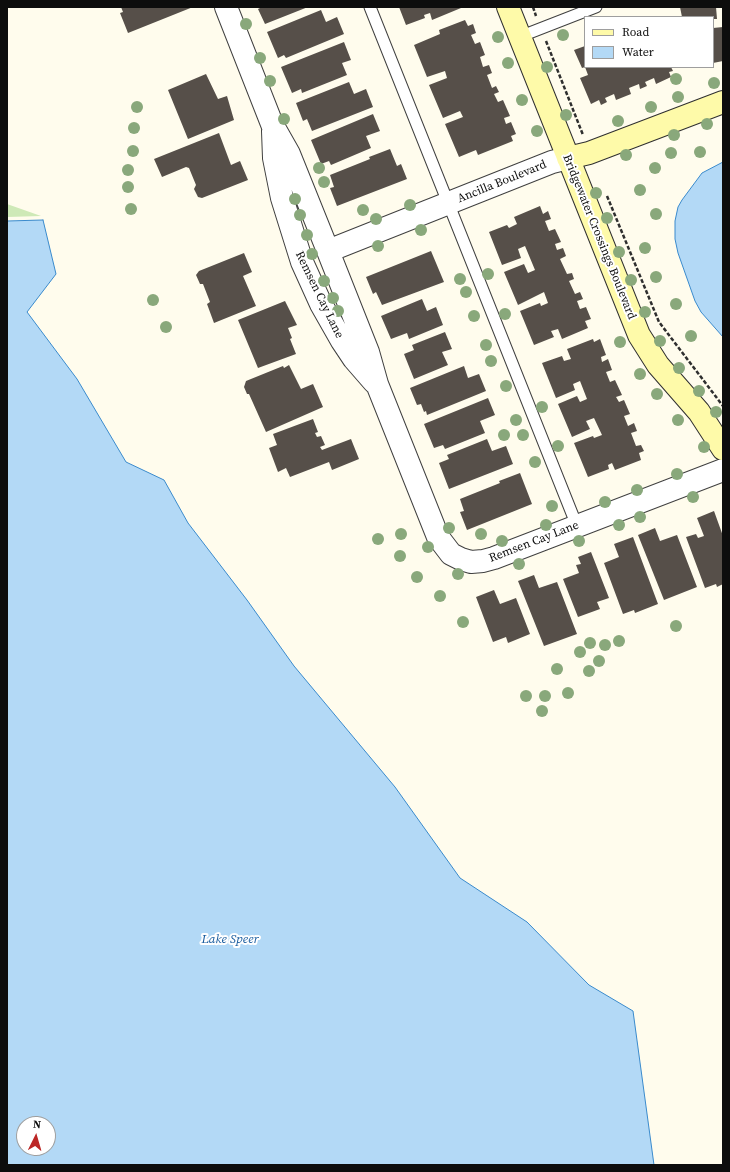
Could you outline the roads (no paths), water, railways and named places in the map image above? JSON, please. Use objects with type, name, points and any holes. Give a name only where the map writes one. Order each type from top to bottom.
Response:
[{"type":"street","name":"Remsen Cay Lane","points":[[226,7],[272,124],[288,154],[328,251],[368,352],[377,384],[438,537],[451,554],[461,559],[483,561],[723,470]]},
{"type":"street","name":"Bridgewater Crossings Boulevard","points":[[508,7],[639,335],[658,365],[699,412],[723,449]]},
{"type":"street","name":"Ancilla Boulevard","points":[[328,251],[552,162],[589,153],[723,102]]},
{"type":"street","name":"Remsen Cay Lane","points":[[272,124],[274,158],[282,198],[294,241],[302,262],[321,304],[342,341],[358,365],[377,384]]},
{"type":"lane","points":[[370,7],[577,526]]},
{"type":"lane","points":[[520,37],[596,7]]},
{"type":"water","points":[[723,162],[723,337],[701,312],[695,301],[678,253],[675,239],[675,221],[678,207],[702,173]]},
{"type":"water","name":"Lake Speer","points":[[43,220],[56,274],[27,312],[77,379],[126,462],[164,480],[188,523],[247,600],[294,666],[395,787],[460,878],[527,922],[589,985],[633,1011],[654,1165],[7,1165],[7,221]]}]
